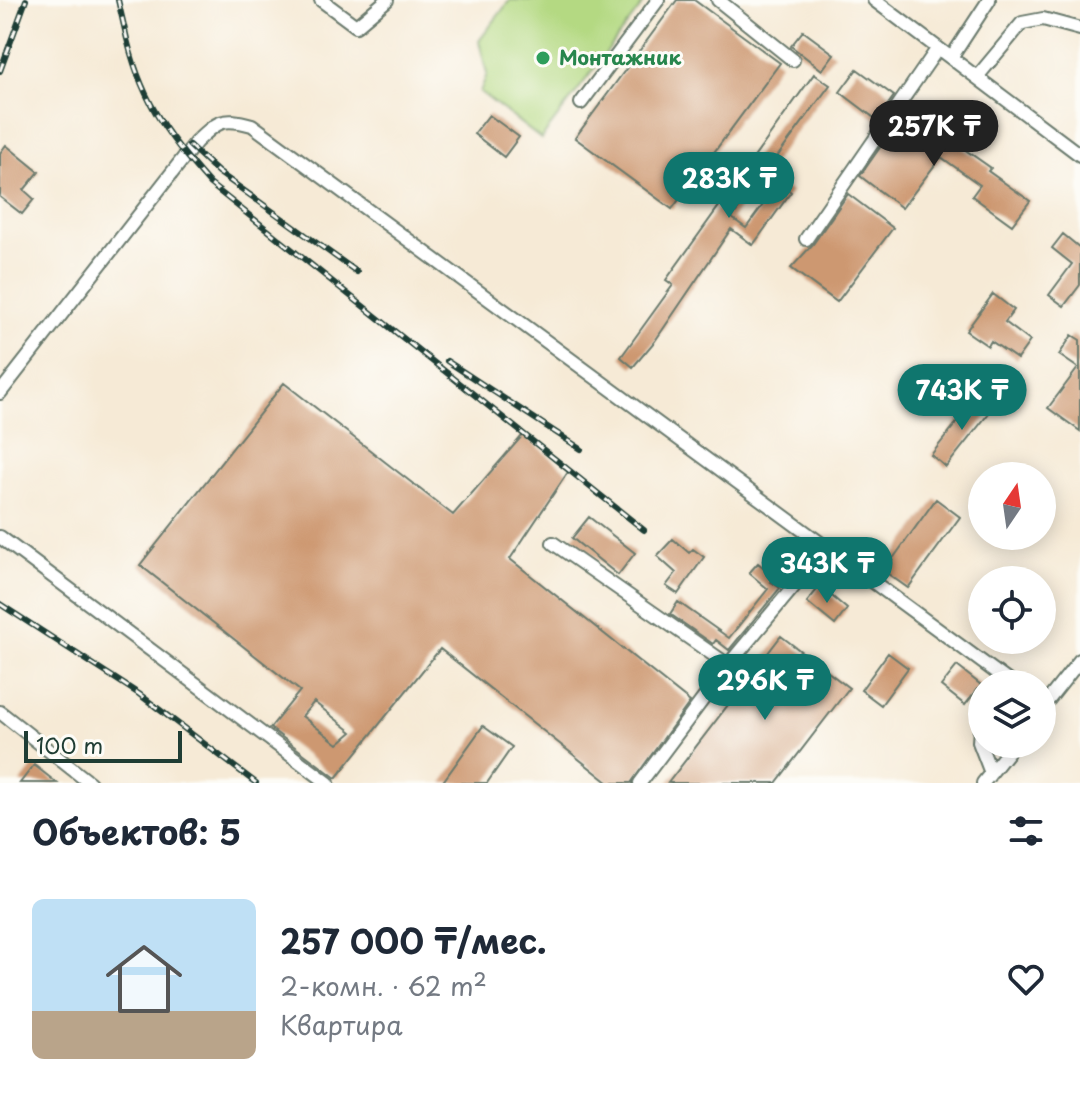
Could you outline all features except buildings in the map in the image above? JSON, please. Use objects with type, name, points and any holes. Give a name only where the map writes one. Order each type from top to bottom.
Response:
[{"type":"street","points":[[321,0],[356,26],[387,0]]},
{"type":"street","points":[[581,103],[658,0]]},
{"type":"street","points":[[718,0],[793,60]]},
{"type":"street","points":[[874,0],[1080,155]]},
{"type":"street","points":[[951,58],[989,0]]},
{"type":"street","points":[[977,77],[1022,23],[1043,19],[1080,29]]},
{"type":"street","points":[[806,239],[938,48]]},
{"type":"street","points":[[0,393],[196,142],[217,122],[234,120],[252,125],[826,548],[984,670]]},
{"type":"street","points":[[0,537],[328,783]]},
{"type":"street","points":[[553,543],[728,665]]},
{"type":"street","points":[[640,783],[728,665],[826,548]]},
{"type":"street","points":[[1056,691],[1079,664]]},
{"type":"street","points":[[0,712],[90,783]]},
{"type":"street","points":[[983,758],[987,778]]},
{"type":"street","points":[[987,778],[1003,758]]},
{"type":"green space","name":"Монтажник","points":[[510,0],[646,0],[541,139],[480,92],[487,74],[479,41]]},
{"type":"railway","points":[[0,71],[26,0]]},
{"type":"railway","points":[[118,0],[127,39]]},
{"type":"railway","points":[[125,30],[146,95],[167,131],[210,184],[644,530]]},
{"type":"railway","points":[[189,145],[218,172],[357,272]]},
{"type":"railway","points":[[447,361],[581,449]]},
{"type":"railway","points":[[0,604],[139,694],[256,783]]},
{"type":"place","name":"Монтажник","points":[[543,58]]}]
